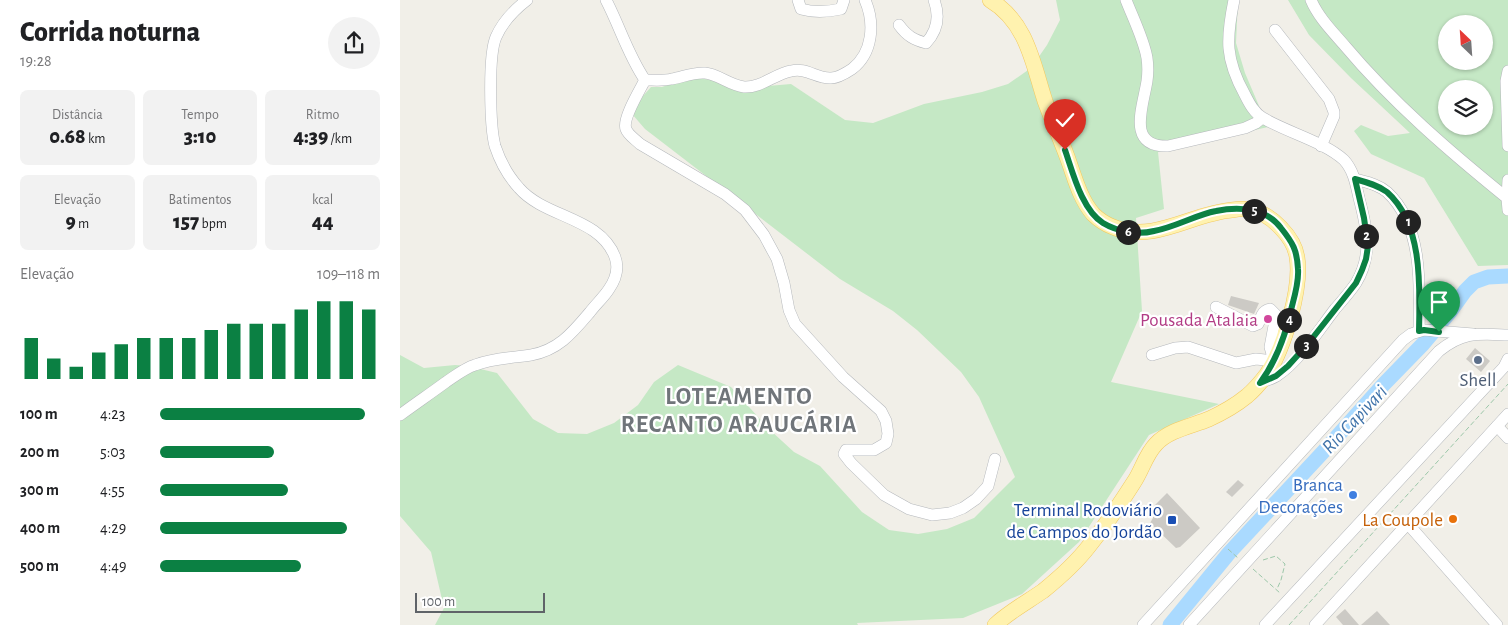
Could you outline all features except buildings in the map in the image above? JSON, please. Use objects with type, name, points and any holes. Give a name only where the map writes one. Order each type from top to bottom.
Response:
[{"type":"main road","points":[[990,0],[1010,16],[1022,32],[1082,198],[1092,213],[1102,223],[1134,233],[1154,232],[1216,211],[1251,209],[1266,215],[1278,224],[1293,244],[1297,255],[1298,273],[1287,329],[1274,362],[1260,383],[1247,396],[1229,408],[1169,434],[1158,441],[1134,483],[1087,548],[1044,589],[994,625]]},
{"type":"street","points":[[400,415],[474,365],[550,350],[568,338],[610,288],[616,276],[618,264],[612,248],[603,238],[586,227],[534,201],[519,189],[503,167],[495,144],[491,63],[495,39],[504,22],[527,0]]},
{"type":"street","points":[[606,0],[618,24],[627,50],[645,80]]},
{"type":"street","points":[[798,0],[801,8],[809,11],[825,12],[841,9],[844,0]]},
{"type":"street","points":[[645,80],[660,81],[707,73],[734,86],[748,87],[791,70],[808,71],[821,77],[833,78],[857,66],[866,53],[871,36],[871,17],[865,0]]},
{"type":"street","points":[[900,25],[906,35],[926,43],[934,35],[937,20],[934,0]]},
{"type":"street","points":[[1126,0],[1147,59],[1147,79],[1140,120],[1145,140],[1157,147],[1168,146],[1245,128],[1262,118]]},
{"type":"street","points":[[1234,0],[1227,41],[1232,68],[1249,103],[1262,118],[1321,146],[1343,160],[1350,168],[1355,179],[1368,246],[1366,259],[1356,283],[1288,366],[1276,376],[1260,383]]},
{"type":"street","points":[[1311,0],[1329,27],[1366,72],[1428,132],[1507,198]]},
{"type":"street","points":[[1275,30],[1329,99],[1333,107],[1334,116],[1321,146]]},
{"type":"street","points":[[1508,71],[1506,81],[1508,146]]},
{"type":"street","points":[[645,80],[625,124],[629,134],[640,144],[725,194],[745,210],[764,235],[777,259],[789,310],[795,324],[843,377],[881,411],[886,421],[888,434],[886,443],[874,450],[846,450],[844,454],[851,462],[884,495],[909,509],[932,515],[950,513],[963,508],[976,499],[988,486],[995,459]]},
{"type":"street","points":[[1355,179],[1374,184],[1386,192],[1402,208],[1410,227],[1416,250],[1422,331]]},
{"type":"street","points":[[1508,180],[1508,210]]},
{"type":"street","points":[[1152,355],[1175,348],[1188,347],[1236,363],[1262,359],[1274,362],[1270,347],[1276,315],[1274,312],[1270,309],[1266,310],[1262,313],[1258,324],[1252,326],[1216,307]]},
{"type":"street","points":[[1143,625],[1402,340],[1411,334],[1422,331],[1508,335]]},
{"type":"street","points":[[1189,625],[1439,351],[1450,342],[1473,334]]},
{"type":"street","points":[[1266,625],[1507,365]]},
{"type":"street","points":[[1315,625],[1508,414]]},
{"type":"street","points":[[1497,426],[1508,438]]},
{"type":"street","points":[[1408,524],[1498,625]]},
{"type":"path","points":[[1289,625],[1508,384]]},
{"type":"path","points":[[1226,547],[1289,600]]},
{"type":"path","points":[[1245,563],[1276,556],[1285,564],[1277,590]]},
{"type":"green space","points":[[1056,0],[1238,0],[1236,43],[1245,73],[1268,127],[1158,152],[1164,209],[1136,218],[1142,311],[1111,382],[1219,404],[1149,435],[1079,542],[1022,594],[963,618],[857,623],[858,625],[435,625],[444,608],[431,552],[400,516],[400,355],[424,368],[455,365],[497,373],[533,419],[558,433],[587,434],[614,423],[638,405],[654,382],[678,365],[731,387],[770,430],[794,452],[820,466],[862,512],[889,530],[918,534],[947,529],[974,518],[1015,477],[979,397],[961,372],[917,330],[893,311],[840,279],[645,129],[632,114],[651,87],[662,87],[690,77],[768,86],[791,84],[845,120],[873,123],[924,104],[982,92],[1008,84],[1031,68],[1047,45],[1060,20]]},
{"type":"green space","points":[[1288,0],[1508,0],[1508,265],[1478,266],[1424,178],[1371,154],[1354,131],[1361,125],[1388,136],[1410,133],[1351,78],[1309,35]]},
{"type":"waterway","name":"Rio Capivari","points":[[1170,625],[1229,553],[1423,344],[1465,291],[1474,282],[1488,277],[1508,276]]},
{"type":"place","name":"Pousada Atalaia","points":[[1268,319]]},
{"type":"place","name":"Shell","points":[[1478,360]]},
{"type":"place","name":"Branca Decorações","points":[[1353,495]]},
{"type":"place","name":"La Coupole","points":[[1453,519]]},
{"type":"place","name":"Terminal Rodoviário de Campos do Jordão","points":[[1172,520]]},
{"type":"district","name":"LOTEAMENTO RECANTO ARAUCÁRIA","points":[[739,410]]},
{"type":"route","points":[[1065,150],[1082,198],[1092,213],[1102,223],[1120,230],[1134,233],[1154,232],[1216,211],[1236,209],[1251,209],[1266,215],[1278,224],[1293,244],[1297,255],[1298,273],[1287,329],[1276,357],[1260,383],[1276,376],[1288,366],[1356,283],[1366,259],[1368,246],[1355,179],[1374,184],[1386,192],[1402,208],[1410,227],[1416,250],[1420,290],[1419,331],[1439,332]]}]
